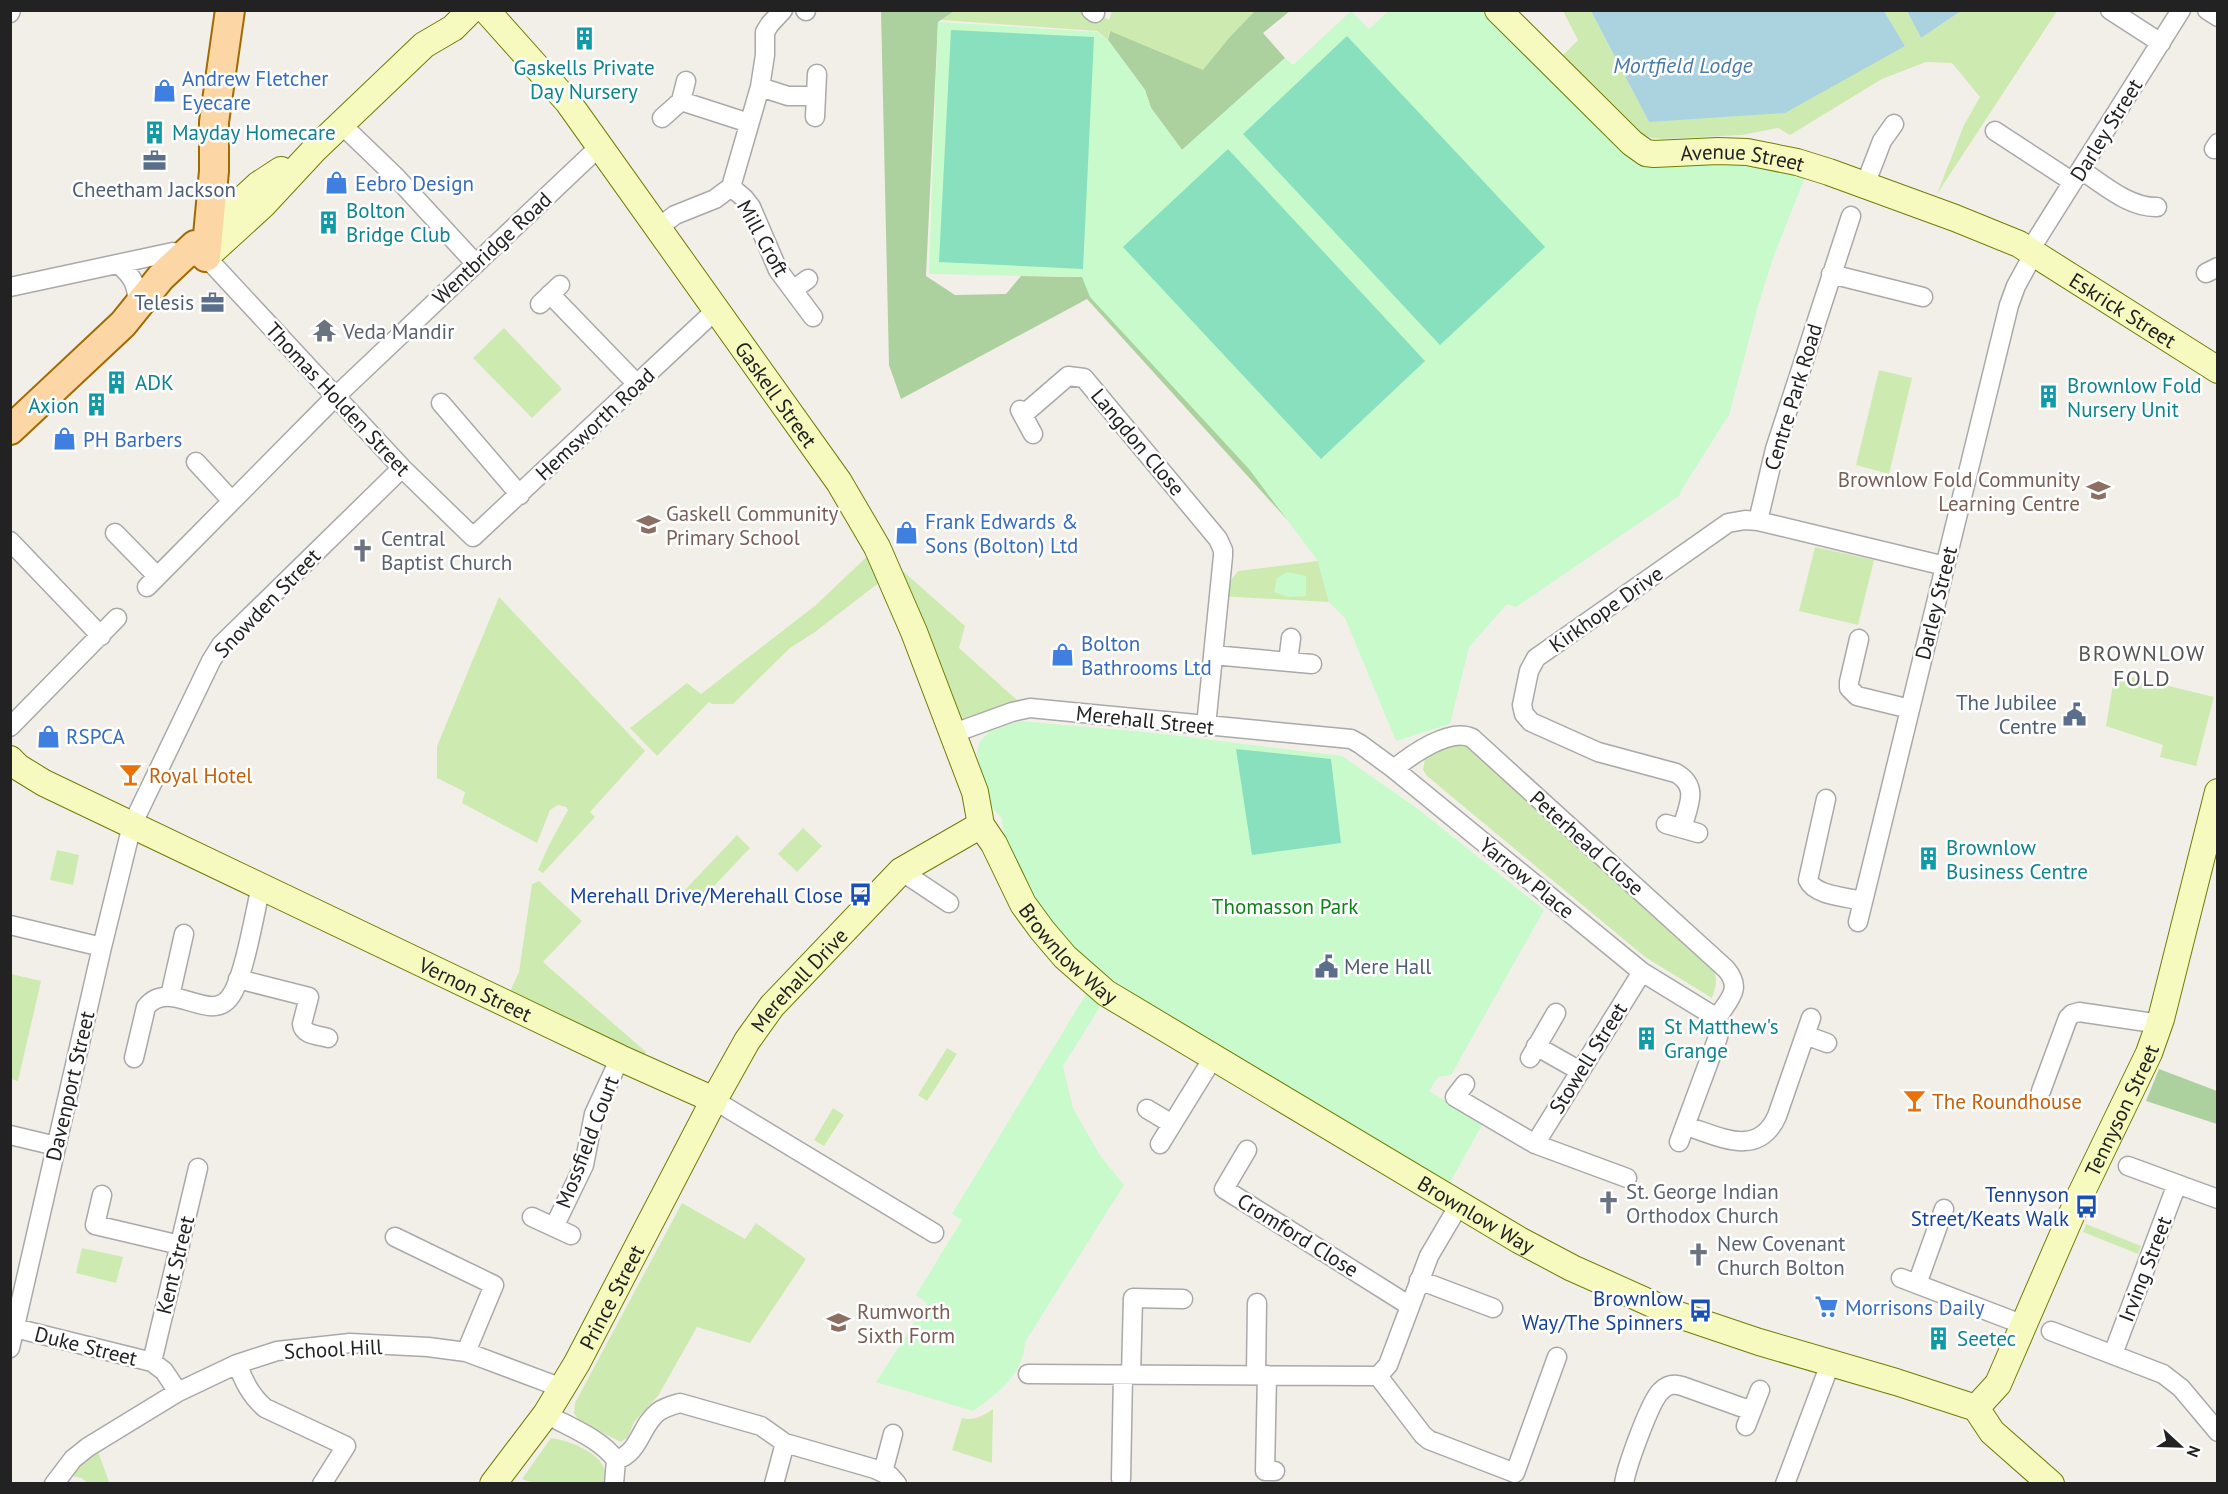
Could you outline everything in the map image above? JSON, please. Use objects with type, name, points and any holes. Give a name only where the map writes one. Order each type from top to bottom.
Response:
[{"type":"main road","points":[[10,430],[130,315],[168,293],[192,249],[214,171],[214,122],[230,10]]},
{"type":"street","points":[[10,287],[192,249],[263,205],[316,148],[424,45],[448,10]]},
{"type":"street","points":[[658,228],[675,215],[715,199],[731,187],[760,87],[765,55],[765,32],[783,10]]},
{"type":"street","name":"Avenue Street","points":[[1498,10],[1632,143],[1646,153],[1718,151],[1747,153],[1815,167],[2006,238],[2032,252]]},
{"type":"street","points":[[2110,10],[2161,43]]},
{"type":"street","name":"Darley Street","points":[[1858,922],[2009,305],[2032,252],[2181,10]]},
{"type":"street","points":[[2207,10],[2217,17]]},
{"type":"street","points":[[424,45],[483,11]]},
{"type":"street","name":"Gaskell Street","points":[[483,11],[568,102],[717,309],[860,515],[877,547],[914,632],[954,733],[975,792],[981,825]]},
{"type":"street","points":[[815,117],[817,74]]},
{"type":"street","points":[[662,118],[681,101],[687,81]]},
{"type":"street","points":[[760,87],[788,96],[816,96]]},
{"type":"street","points":[[681,101],[749,123]]},
{"type":"street","points":[[1865,185],[1882,141],[1894,124]]},
{"type":"street","points":[[342,125],[396,177],[476,264]]},
{"type":"street","points":[[1996,130],[2077,176],[2130,201],[2148,207],[2157,207]]},
{"type":"street","name":"Wentbridge Road","points":[[116,533],[152,582],[335,397],[599,147]]},
{"type":"street","name":"Mill Croft","points":[[731,187],[751,207],[778,270],[813,317]]},
{"type":"street","name":"Centre Park Road","points":[[1758,521],[1775,449],[1851,216]]},
{"type":"street","name":"Thomas Holden Street","points":[[192,249],[402,468],[473,537]]},
{"type":"street","name":"Eskrick Street","points":[[2032,252],[2217,370]]},
{"type":"street","points":[[118,264],[135,282],[138,292],[130,315]]},
{"type":"street","points":[[1831,274],[1923,297]]},
{"type":"street","name":"Mill Croft","points":[[793,290],[808,279]]},
{"type":"street","points":[[550,294],[638,384]]},
{"type":"street","name":"Hemsworth Road","points":[[473,537],[717,309]]},
{"type":"street","name":"Langdon Close","points":[[1033,434],[1022,412],[1068,376],[1084,378],[1218,539],[1223,550],[1226,575],[1213,655],[1206,726]]},
{"type":"street","points":[[450,409],[520,495]]},
{"type":"street","points":[[196,462],[232,501]]},
{"type":"street","name":"Snowden Street","points":[[132,825],[211,661],[221,645],[402,468]]},
{"type":"street","name":"Kirkhope Drive","points":[[1682,828],[1691,789],[1687,780],[1676,773],[1598,752],[1531,722],[1524,714],[1523,695],[1533,662],[1544,651],[1728,523],[1745,520],[1758,521],[1945,566]]},
{"type":"street","points":[[10,541],[101,636]]},
{"type":"street","points":[[10,728],[117,618]]},
{"type":"street","points":[[1288,662],[1291,638]]},
{"type":"street","points":[[1859,639],[1849,688],[1857,696],[1910,709]]},
{"type":"street","points":[[1213,655],[1312,664]]},
{"type":"street","name":"Merehall Street","points":[[954,733],[1012,712],[1030,708],[1206,726],[1341,736]]},
{"type":"street","name":"Peterhead Close","points":[[1394,769],[1411,754],[1452,735],[1460,734],[1472,738],[1734,978],[1734,993],[1717,1018]]},
{"type":"street","name":"Yarrow Place","points":[[1341,736],[1360,744],[1394,769],[1642,972],[1717,1018]]},
{"type":"street","name":"Vernon Street","points":[[10,759],[18,767],[44,783],[620,1058],[714,1100],[934,1233]]},
{"type":"street","name":"Tennyson Street","points":[[1976,1408],[1998,1384],[2060,1240],[2149,1053],[2160,1024],[2217,792]]},
{"type":"street","points":[[1826,799],[1808,880],[1814,889],[1863,901]]},
{"type":"street","name":"Davenport Street","points":[[10,1348],[132,825]]},
{"type":"street","name":"Merehall Drive","points":[[714,1100],[747,1041],[772,1006],[901,871],[981,825]]},
{"type":"street","name":"Brownlow Way","points":[[981,825],[994,844],[1023,904],[1065,957],[1106,993],[1458,1205],[1572,1268],[1662,1309],[1759,1342],[1976,1408]]},
{"type":"street","points":[[901,871],[928,899],[949,903]]},
{"type":"street","points":[[134,1058],[146,1007],[152,1001],[159,997],[170,996],[212,1007],[219,1006],[230,998],[238,979],[261,886]]},
{"type":"street","points":[[10,925],[102,947]]},
{"type":"street","points":[[170,996],[184,934]]},
{"type":"street","name":"Stowell Street","points":[[1535,1144],[1642,972]]},
{"type":"street","points":[[238,979],[309,997],[302,1029],[328,1038]]},
{"type":"street","points":[[2041,1091],[2068,1018],[2072,1014],[2079,1012],[2160,1024]]},
{"type":"street","points":[[1556,1013],[1533,1052],[1580,1071]]},
{"type":"street","points":[[1717,1018],[1718,1037],[1682,1134],[1736,1142],[1754,1140],[1761,1136],[1777,1116],[1808,1027],[1827,1043]]},
{"type":"street","name":"Mossfield Court","points":[[532,1217],[562,1231],[584,1165],[594,1114],[620,1058]]},
{"type":"street","points":[[1160,1144],[1213,1058]]},
{"type":"street","points":[[1465,1084],[1455,1097],[1535,1144],[1627,1178]]},
{"type":"street","name":"Prince Street","points":[[493,1484],[546,1414],[562,1388],[608,1306],[714,1100]]},
{"type":"street","points":[[1147,1109],[1172,1124]]},
{"type":"street","points":[[10,1135],[56,1146]]},
{"type":"street","name":"Cromford Close","points":[[1247,1150],[1224,1189],[1410,1306]]},
{"type":"street","points":[[2128,1166],[2217,1199]]},
{"type":"street","name":"Kent Street","points":[[152,1362],[198,1168]]},
{"type":"street","name":"Irving Street","points":[[2113,1354],[2177,1184]]},
{"type":"street","points":[[102,1195],[95,1225],[180,1245]]},
{"type":"street","points":[[1028,1374],[1378,1376],[1388,1365],[1429,1256],[1458,1205]]},
{"type":"street","points":[[1944,1209],[1909,1281],[2025,1325]]},
{"type":"street","points":[[395,1237],[494,1285],[465,1352]]},
{"type":"street","points":[[1419,1280],[1493,1308]]},
{"type":"street","points":[[1121,1479],[1133,1298],[1183,1299]]},
{"type":"street","points":[[1263,1312],[1265,1471],[1275,1471]]},
{"type":"street","name":"Duke Street","points":[[15,1328],[152,1362],[164,1371],[178,1392]]},
{"type":"street","points":[[2051,1330],[2163,1374],[2181,1388],[2217,1432]]},
{"type":"street","name":"School Hill","points":[[62,1480],[74,1459],[88,1447],[178,1392],[237,1364],[277,1351],[350,1343],[428,1347],[465,1352],[562,1388]]},
{"type":"street","points":[[1378,1376],[1429,1440],[1515,1473],[1557,1357]]},
{"type":"street","points":[[237,1364],[248,1389],[265,1407],[346,1446],[322,1484]]},
{"type":"street","points":[[1785,1484],[1830,1364]]},
{"type":"street","points":[[1624,1484],[1652,1402],[1667,1387],[1672,1384],[1682,1386],[1749,1419],[1760,1390]]},
{"type":"street","points":[[616,1460],[634,1450],[649,1422],[658,1412],[680,1403],[761,1426],[784,1443],[890,1478],[893,1434]]},
{"type":"street","points":[[1976,1408],[1992,1432],[2051,1484]]},
{"type":"street","points":[[546,1414],[599,1444],[616,1460]]},
{"type":"street","points":[[774,1484],[784,1443]]},
{"type":"street","points":[[614,1484],[616,1460]]},
{"type":"green space","points":[[954,10],[1094,11],[1109,20],[1112,11],[1256,11],[1203,71],[1109,31],[1108,40],[1097,31],[941,20]]},
{"type":"green space","points":[[881,11],[954,11],[938,22],[926,276],[955,295],[1006,294],[1021,276],[1082,277],[1298,520],[1292,525],[1087,299],[901,399],[889,365]]},
{"type":"green space","points":[[1255,11],[1290,11],[1263,33],[1285,58],[1182,150],[1151,108],[1145,90],[1108,40],[1110,31],[1203,70]]},
{"type":"green space","points":[[1351,11],[1369,29],[1388,11],[1482,11],[1638,166],[1699,158],[1805,177],[1773,258],[1729,415],[1679,496],[1516,607],[1507,604],[1469,647],[1450,724],[1396,741],[1345,618],[1329,602],[1318,561],[1249,469],[1090,297],[1082,277],[929,274],[938,22],[1097,32],[1108,40],[1145,90],[1151,108],[1182,150],[1285,58],[1293,65]]},
{"type":"green space","points":[[1563,11],[1591,11],[1649,122],[1905,46],[1884,11],[1907,11],[1921,38],[1961,11],[2057,11],[1937,194],[1964,125],[1980,97],[1952,63],[1926,62],[1882,79],[1790,135],[1778,128],[1742,135],[1652,138],[1642,134],[1563,55],[1578,40]]},
{"type":"green space","points":[[951,30],[1094,37],[1083,269],[939,262]]},
{"type":"green space","points":[[1347,36],[1545,247],[1440,345],[1243,134]]},
{"type":"green space","points":[[1228,149],[1425,361],[1321,459],[1123,247]]},
{"type":"green space","points":[[504,328],[562,389],[532,418],[473,358]]},
{"type":"green space","points":[[1879,370],[1912,378],[1889,474],[1856,465]]},
{"type":"green space","points":[[877,547],[889,575],[815,632],[790,648],[733,704],[709,702],[657,756],[630,728],[687,683],[701,694],[816,605]]},
{"type":"green space","points":[[1815,547],[1874,560],[1858,625],[1799,611]]},
{"type":"green space","points":[[1318,561],[1329,602],[1219,596],[1238,571]]},
{"type":"green space","points":[[904,572],[965,626],[959,648],[1027,709],[954,733],[891,580]]},
{"type":"green space","points":[[1287,572],[1306,576],[1306,596],[1288,597],[1274,592],[1277,578]]},
{"type":"green space","points":[[499,597],[645,751],[590,812],[595,817],[543,873],[538,870],[568,810],[566,807],[558,805],[550,810],[537,843],[462,803],[465,792],[437,778],[437,746]]},
{"type":"green space","points":[[2115,673],[2214,697],[2196,766],[2160,757],[2163,745],[2106,726]]},
{"type":"green space","name":"Thomasson Park","points":[[1020,721],[1155,733],[1342,756],[1418,809],[1544,910],[1451,1075],[1438,1077],[1429,1091],[1483,1123],[1447,1188],[1148,1004],[1072,947],[1040,908],[1018,869],[1003,830],[1002,818],[988,804],[977,754],[980,741],[990,731]]},
{"type":"green space","points":[[1454,743],[1470,746],[1711,966],[1716,978],[1712,998],[1645,957],[1427,776],[1423,770],[1425,758]]},
{"type":"green space","points":[[1236,749],[1331,759],[1341,843],[1252,855]]},
{"type":"green space","points":[[803,828],[822,846],[797,872],[778,854]]},
{"type":"green space","points":[[737,835],[750,848],[696,905],[683,892]]},
{"type":"green space","points":[[57,850],[79,855],[73,885],[50,880]]},
{"type":"green space","points":[[539,881],[582,921],[543,962],[646,1052],[639,1066],[505,1002],[519,972],[532,884]]},
{"type":"green space","points":[[11,974],[41,981],[18,1081],[11,1079]]},
{"type":"green space","points":[[1088,991],[1103,1002],[1063,1066],[1073,1108],[1099,1154],[1124,1185],[1025,1342],[1020,1364],[1008,1382],[991,1398],[973,1411],[876,1382],[927,1303],[916,1295],[962,1220],[952,1214]]},
{"type":"green space","points":[[947,1048],[957,1054],[927,1101],[918,1095]]},
{"type":"green space","points":[[2159,1069],[2217,1091],[2217,1124],[2146,1101]]},
{"type":"green space","points":[[833,1108],[844,1115],[824,1146],[814,1140]]},
{"type":"green space","points":[[682,1203],[745,1239],[756,1223],[806,1259],[750,1343],[697,1327],[658,1396],[634,1422],[628,1437],[621,1442],[579,1421],[574,1413],[575,1403]]},
{"type":"green space","points":[[2086,1224],[2141,1246],[2138,1254],[2083,1232]]},
{"type":"green space","points":[[82,1248],[123,1257],[116,1283],[76,1273]]},
{"type":"green space","points":[[993,1409],[992,1463],[952,1450],[962,1418],[978,1417]]},
{"type":"green space","points":[[551,1438],[579,1446],[597,1458],[606,1474],[605,1484],[534,1483],[522,1479]]},
{"type":"green space","points":[[95,1443],[111,1483],[87,1483],[82,1478],[60,1474]]},
{"type":"water","name":"Mortfield Lodge","points":[[1591,11],[1884,11],[1905,46],[1785,113],[1649,122]]},
{"type":"water","points":[[1907,11],[1961,11],[1921,38]]},
{"type":"place","name":"Gaskells Private Day Nursery","points":[[584,39]]},
{"type":"place","name":"Andrew Fletcher Eyecare","points":[[164,90]]},
{"type":"place","name":"Mayday Homecare","points":[[154,132]]},
{"type":"place","name":"Cheetham Jackson","points":[[154,161]]},
{"type":"place","name":"Eebro Design","points":[[337,183]]},
{"type":"place","name":"Bolton Bridge Club","points":[[328,222]]},
{"type":"place","name":"Telesis","points":[[212,302]]},
{"type":"place","name":"Veda Mandir","points":[[325,331]]},
{"type":"place","name":"ADK","points":[[117,382]]},
{"type":"place","name":"Brownlow Fold Nursery Unit","points":[[2049,397]]},
{"type":"place","name":"Axion","points":[[97,405]]},
{"type":"place","name":"PH Barbers","points":[[65,439]]},
{"type":"place","name":"Brownlow Fold Community Learning Centre","points":[[2098,491]]},
{"type":"place","name":"Gaskell Community Primary School","points":[[648,525]]},
{"type":"place","name":"Frank Edwards & Sons (Bolton) Ltd","points":[[907,533]]},
{"type":"place","name":"Central Baptist Church","points":[[363,550]]},
{"type":"place","name":"Bolton Bathrooms Ltd","points":[[1063,655]]},
{"type":"place","name":"The Jubilee Centre","points":[[2075,714]]},
{"type":"place","name":"RSPCA","points":[[48,736]]},
{"type":"place","name":"Royal Hotel","points":[[131,775]]},
{"type":"place","name":"Brownlow Business Centre","points":[[1928,859]]},
{"type":"place","name":"Merehall Drive/Merehall Close","points":[[861,895]]},
{"type":"place","name":"Mere Hall","points":[[1326,966]]},
{"type":"place","name":"St Matthew's Grange","points":[[1646,1038]]},
{"type":"place","name":"The Roundhouse","points":[[1914,1101]]},
{"type":"place","name":"St. George Indian Orthodox Church","points":[[1608,1203]]},
{"type":"place","name":"Tennyson Street/Keats Walk","points":[[2087,1206]]},
{"type":"place","name":"New Covenant Church Bolton","points":[[1699,1255]]},
{"type":"place","name":"Morrisons Daily","points":[[1827,1307]]},
{"type":"place","name":"Brownlow Way/The Spinners","points":[[1701,1310]]},
{"type":"place","name":"Rumworth Sixth Form","points":[[839,1323]]},
{"type":"place","name":"Seetec","points":[[1939,1338]]},
{"type":"district","name":"BROWNLOW FOLD","points":[[2142,666]]}]
